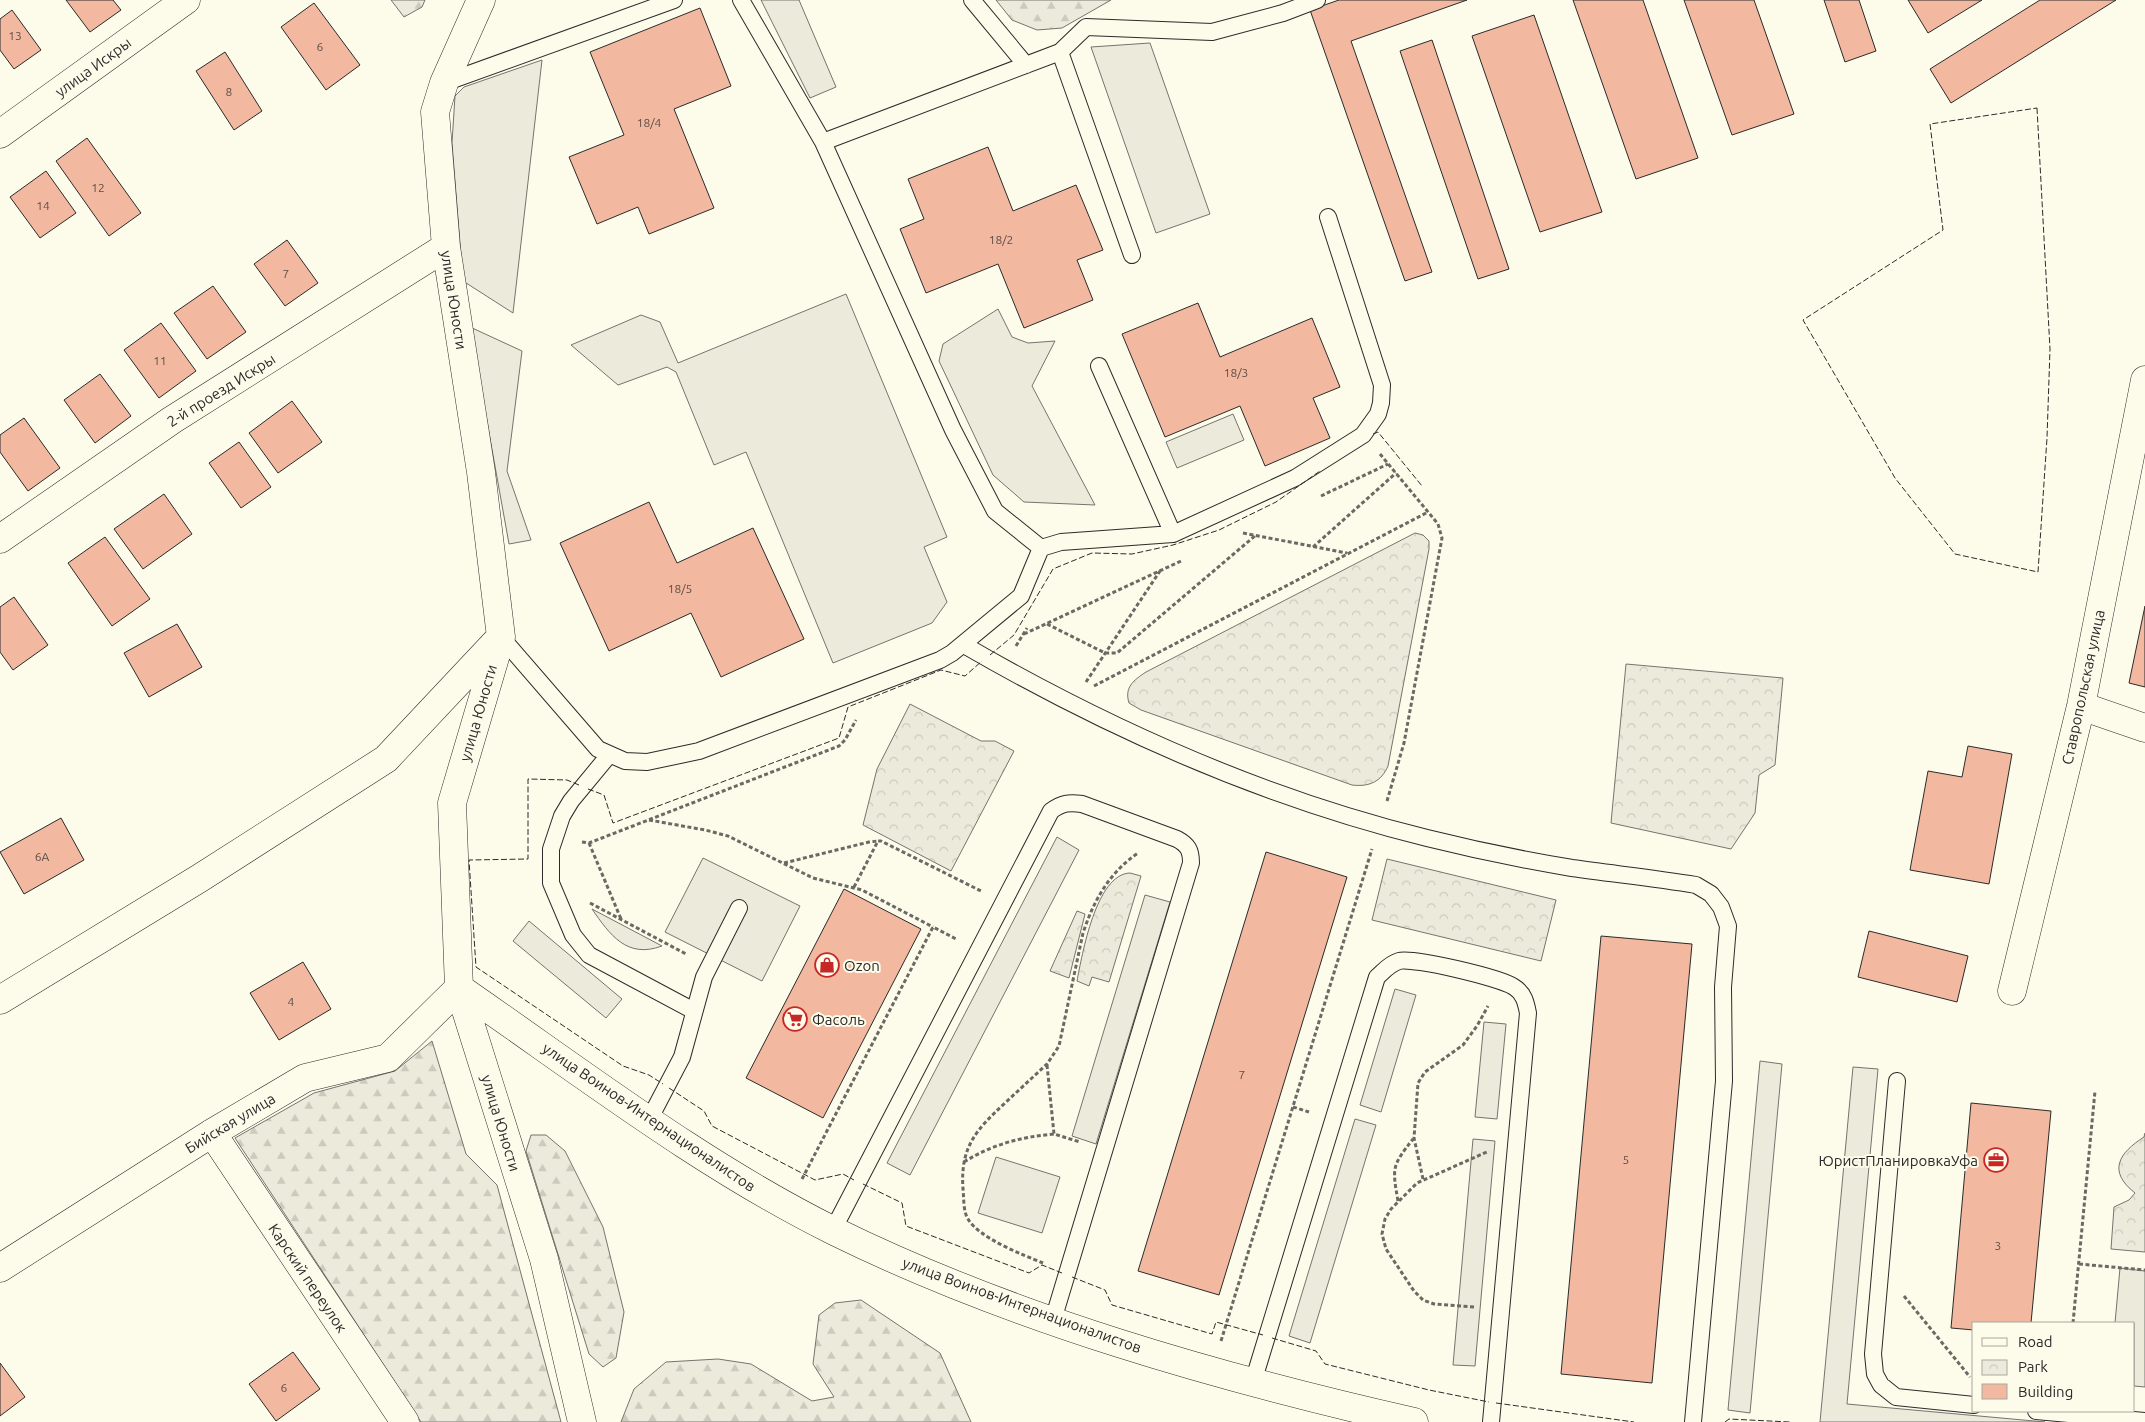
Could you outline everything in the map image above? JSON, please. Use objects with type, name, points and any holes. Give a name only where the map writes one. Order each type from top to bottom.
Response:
[{"type":"street","name":"улица Искры","points":[[0,134],[186,0]]},
{"type":"street","name":"улица Юности","points":[[481,0],[444,83],[435,112],[446,247],[482,482],[501,637],[452,803],[459,988],[544,1259],[582,1422]]},
{"type":"street","name":"2-й проезд Искры","points":[[0,539],[172,420],[446,247]]},
{"type":"street","name":"Ставропольская улица","points":[[2012,991],[2081,706],[2145,380]]},
{"type":"street","points":[[0,1000],[200,878],[386,759],[501,637]]},
{"type":"street","points":[[2081,706],[2145,728]]},
{"type":"street","name":"улица Воинов-Интернационалистов","points":[[459,988],[650,1120],[742,1180],[833,1230],[903,1263],[1053,1320],[1138,1348],[1254,1382],[1414,1422]]},
{"type":"street","name":"Бийская улица","points":[[0,1268],[212,1133],[305,1078],[388,1058],[459,988]]},
{"type":"street","name":"Карский переулок","points":[[212,1133],[405,1422]]},
{"type":"lane","points":[[444,83],[674,0]]},
{"type":"lane","points":[[741,0],[823,142],[953,430],[995,510],[1041,548]]},
{"type":"lane","points":[[972,0],[1026,65]]},
{"type":"lane","points":[[823,142],[1060,52],[1086,27],[1212,32],[1284,13],[1317,0]]},
{"type":"lane","points":[[1060,52],[1132,255]]},
{"type":"lane","points":[[1041,548],[1061,542],[1173,534],[1295,478],[1363,435],[1378,414],[1382,403],[1382,386],[1328,217]]},
{"type":"lane","points":[[1099,366],[1173,534]]},
{"type":"lane","points":[[501,637],[598,749],[624,761],[647,762],[699,751],[940,660],[964,644],[1021,596],[1041,548]]},
{"type":"lane","points":[[964,644],[995,662],[1075,699],[1178,754],[1248,782],[1379,826],[1471,848],[1572,868],[1696,885],[1711,894],[1721,907],[1728,926],[1723,986],[1724,1081],[1693,1422]]},
{"type":"lane","points":[[610,755],[571,801],[562,816],[554,836],[550,868],[551,883],[573,935],[589,955],[694,1011]]},
{"type":"lane","points":[[833,1230],[1051,811],[1059,805],[1068,802],[1082,804],[1166,835],[1186,844],[1191,852],[1192,863],[1053,1320]]},
{"type":"lane","points":[[650,1120],[682,1057],[694,1011],[709,966],[739,908]]},
{"type":"lane","points":[[1254,1382],[1377,977],[1388,967],[1399,961],[1416,961],[1501,981],[1515,988],[1524,998],[1528,1014],[1491,1422]]},
{"type":"lane","points":[[1897,1081],[1872,1354],[1874,1374],[1881,1386],[1896,1397],[1972,1405]]},
{"type":"lane","points":[[2047,1412],[2145,1421]]},
{"type":"path","points":[[1212,1370],[1404,743],[1441,547],[1442,538],[1438,524],[1363,435]]},
{"type":"path","points":[[1313,547],[1396,474]]},
{"type":"path","points":[[1075,699],[1428,512]]},
{"type":"path","points":[[1242,533],[1348,553]]},
{"type":"path","points":[[1047,624],[1106,653],[1122,652],[1256,536]]},
{"type":"path","points":[[1075,699],[1161,570]]},
{"type":"path","points":[[995,662],[1016,646],[1028,626]]},
{"type":"path","points":[[554,836],[589,843],[839,746],[845,740],[858,717]]},
{"type":"path","points":[[648,820],[728,836],[813,878],[854,887],[978,951]]},
{"type":"path","points":[[1068,1273],[1007,1248],[972,1224],[966,1213],[963,1180],[964,1162],[970,1142],[984,1122],[1047,1064],[1059,1046],[1083,933],[1095,902],[1117,870],[1134,856],[1166,835]]},
{"type":"path","points":[[854,887],[878,841]]},
{"type":"path","points":[[784,864],[869,842],[885,842],[1003,903]]},
{"type":"path","points":[[589,843],[621,920]]},
{"type":"path","points":[[551,883],[709,966]]},
{"type":"path","points":[[788,1206],[933,928]]},
{"type":"path","points":[[1423,1179],[1414,1138],[1416,1089],[1420,1077],[1458,1050],[1469,1038],[1501,981]]},
{"type":"path","points":[[1047,1064],[1054,1134]]},
{"type":"path","points":[[2073,1322],[2094,1091]]},
{"type":"path","points":[[964,1162],[977,1154],[1007,1142],[1054,1134],[1105,1150]]},
{"type":"path","points":[[1398,1201],[1394,1178],[1395,1164],[1414,1138]]},
{"type":"path","points":[[1501,1310],[1428,1303],[1419,1297],[1383,1243],[1382,1234],[1385,1219],[1398,1201],[1423,1179],[1517,1139]]},
{"type":"path","points":[[2079,1264],[2145,1270]]},
{"type":"path","points":[[1881,1267],[1972,1380]]},
{"type":"green space","points":[[391,0],[425,0],[422,7],[404,17]]},
{"type":"green space","points":[[761,0],[799,0],[836,87],[810,98]]},
{"type":"green space","points":[[996,0],[1111,0],[1062,28],[1037,30],[1012,20]]},
{"type":"green space","points":[[1150,43],[1210,214],[1156,233],[1091,47]]},
{"type":"green space","points":[[542,60],[513,313],[463,281],[452,143],[455,96],[464,87]]},
{"type":"green space","points":[[846,294],[947,537],[924,547],[947,602],[932,623],[833,663],[746,452],[714,465],[676,372],[667,367],[618,385],[571,345],[641,315],[660,322],[678,363]]},
{"type":"green space","points":[[998,309],[1012,337],[1028,343],[1055,341],[1032,386],[1095,505],[1024,502],[993,475],[939,361],[943,344]]},
{"type":"green space","points":[[470,327],[522,351],[507,471],[531,540],[509,544]]},
{"type":"green space","points":[[1233,414],[1244,440],[1177,468],[1166,442]]},
{"type":"green space","points":[[1415,533],[1423,535],[1429,541],[1429,549],[1388,766],[1378,780],[1364,785],[1352,785],[1141,710],[1129,703],[1128,693],[1131,684],[1146,672]]},
{"type":"green space","points":[[1626,664],[1783,678],[1775,765],[1759,775],[1755,813],[1731,849],[1611,823]]},
{"type":"green space","points":[[910,704],[981,741],[995,741],[1014,751],[951,871],[863,825],[877,769]]},
{"type":"green space","points":[[1387,859],[1556,900],[1541,961],[1372,920]]},
{"type":"green space","points":[[1130,873],[1141,876],[1109,982],[1092,977],[1089,986],[1077,981],[1087,936],[1100,901],[1108,887],[1118,877]]},
{"type":"green space","points":[[592,909],[662,946],[650,949],[629,947],[613,936]]},
{"type":"green space","points":[[1077,911],[1085,914],[1069,978],[1050,971]]},
{"type":"green space","points":[[432,1041],[466,1154],[497,1185],[561,1422],[421,1422],[235,1138],[314,1093],[395,1071]]},
{"type":"green space","points":[[2145,1133],[2145,1252],[2111,1249],[2114,1207],[2129,1200],[2135,1193],[2126,1185],[2121,1177],[2120,1163],[2128,1149],[2144,1137]]},
{"type":"green space","points":[[531,1135],[546,1135],[565,1151],[603,1227],[624,1312],[616,1358],[603,1367],[589,1354],[526,1151]]},
{"type":"green space","points":[[861,1300],[940,1353],[971,1422],[621,1422],[634,1389],[666,1362],[718,1359],[751,1364],[812,1401],[834,1397],[813,1364],[819,1315],[835,1303]]},
{"type":"shaded area","points":[[1057,837],[1079,850],[910,1175],[887,1163]]},
{"type":"shaded area","points":[[703,858],[800,906],[762,981],[665,932]]},
{"type":"shaded area","points":[[1145,895],[1170,902],[1096,1144],[1072,1136]]},
{"type":"shaded area","points":[[529,921],[622,999],[606,1018],[513,941]]},
{"type":"shaded area","points":[[1395,989],[1416,995],[1381,1112],[1360,1105]]},
{"type":"shaded area","points":[[1484,1022],[1506,1024],[1497,1119],[1475,1117]]},
{"type":"shaded area","points":[[1760,1061],[1782,1064],[1750,1413],[1728,1410]]},
{"type":"shaded area","points":[[1853,1067],[1878,1069],[1847,1404],[2045,1422],[1820,1422]]},
{"type":"shaded area","points":[[1355,1119],[1376,1125],[1310,1343],[1289,1336]]},
{"type":"shaded area","points":[[1473,1139],[1495,1141],[1475,1366],[1453,1365]]},
{"type":"shaded area","points":[[996,1157],[1060,1177],[1042,1233],[978,1213]]},
{"type":"shaded area","points":[[2120,1268],[2145,1271],[2145,1387],[2135,1386],[2135,1322],[2115,1322]]},
{"type":"building","points":[[66,0],[113,0],[121,10],[90,32]]},
{"type":"building","points":[[1339,0],[1467,0],[1351,41],[1432,272],[1405,281],[1310,10]]},
{"type":"building","points":[[1573,0],[1643,0],[1698,158],[1636,179]]},
{"type":"building","points":[[1684,0],[1754,0],[1794,114],[1732,135]]},
{"type":"building","points":[[1824,0],[1859,0],[1876,51],[1845,62]]},
{"type":"building","points":[[1908,0],[1982,0],[1928,33]]},
{"type":"building","points":[[2040,0],[2116,0],[1951,103],[1930,69]]},
{"type":"building","points":[[314,3],[360,65],[326,90],[281,27]]},
{"type":"building","points":[[700,8],[731,86],[674,109],[714,208],[649,234],[638,207],[597,224],[569,157],[624,135],[590,52]]},
{"type":"building","points":[[12,10],[41,50],[14,69],[0,50],[0,19]]},
{"type":"building","points":[[1534,15],[1602,212],[1540,232],[1472,36]]},
{"type":"building","points":[[1432,40],[1509,269],[1478,279],[1400,51]]},
{"type":"building","points":[[225,52],[262,111],[234,130],[196,71]]},
{"type":"building","points":[[87,138],[141,213],[109,236],[56,161]]},
{"type":"building","points":[[988,147],[1013,211],[1076,185],[1103,250],[1077,260],[1093,300],[1024,328],[998,264],[926,293],[900,229],[924,219],[908,179]]},
{"type":"building","points":[[46,171],[76,213],[40,238],[10,197]]},
{"type":"building","points":[[287,240],[318,283],[285,306],[254,264]]},
{"type":"building","points":[[213,286],[246,332],[207,359],[174,313]]},
{"type":"building","points":[[1198,303],[1220,357],[1312,318],[1340,387],[1313,398],[1330,438],[1265,466],[1240,406],[1165,437],[1122,334]]},
{"type":"building","points":[[161,323],[196,371],[159,398],[124,350]]},
{"type":"building","points":[[100,374],[131,416],[95,443],[64,400]]},
{"type":"building","points":[[292,401],[322,442],[278,473],[249,433]]},
{"type":"building","points":[[24,418],[60,468],[28,491],[0,452],[0,435]]},
{"type":"building","points":[[239,442],[271,487],[241,508],[209,463]]},
{"type":"building","points":[[164,494],[192,534],[143,569],[114,529]]},
{"type":"building","points":[[649,502],[677,563],[753,528],[804,639],[721,677],[691,613],[609,651],[560,543]]},
{"type":"building","points":[[105,537],[150,599],[112,626],[68,563]]},
{"type":"building","points":[[14,597],[48,645],[13,670],[0,652],[0,607]]},
{"type":"building","points":[[2145,606],[2145,687],[2129,683]]},
{"type":"building","points":[[177,624],[202,667],[149,697],[124,653]]},
{"type":"building","points":[[1968,746],[2012,754],[1989,884],[1910,870],[1928,771],[1962,777]]},
{"type":"building","points":[[61,818],[84,860],[24,894],[0,852]]},
{"type":"building","points":[[1266,852],[1347,877],[1219,1295],[1138,1271]]},
{"type":"building","points":[[844,889],[921,929],[823,1118],[746,1078]]},
{"type":"building","points":[[1869,931],[1968,956],[1957,1002],[1858,977]]},
{"type":"building","points":[[1601,936],[1692,944],[1652,1383],[1561,1374]]},
{"type":"building","points":[[303,962],[331,1009],[279,1040],[250,993]]},
{"type":"building","points":[[1971,1103],[2051,1111],[2031,1322],[1972,1322],[1972,1330],[1951,1328]]},
{"type":"building","points":[[293,1352],[320,1389],[276,1421],[249,1384]]},
{"type":"building","points":[[0,1363],[25,1397],[0,1416]]},
{"type":"fence","points":[[2037,108],[2050,349],[2047,438],[2038,572],[1955,554],[1895,478],[1803,320],[1943,230],[1930,124],[2037,108]]},
{"type":"fence","points":[[1373,434],[1378,432],[1422,486]]},
{"type":"fence","points":[[990,655],[1014,635],[1053,569],[1092,553],[1132,554],[1173,545],[1219,530],[1276,502],[1320,471]]},
{"type":"fence","points":[[588,789],[604,795],[613,823],[839,738],[848,707],[941,670],[965,676],[982,661]]},
{"type":"fence","points":[[579,785],[567,780],[528,779],[528,859],[469,860],[476,967],[623,1066],[649,1075],[663,1084]]},
{"type":"fence","points":[[669,1088],[704,1111],[712,1126],[815,1180],[843,1174],[854,1180]]},
{"type":"fence","points":[[863,1184],[902,1203],[906,1226],[1029,1273],[1042,1265],[1062,1273]]},
{"type":"fence","points":[[1072,1277],[1105,1290],[1112,1305],[1212,1334],[1216,1322],[1263,1335]]},
{"type":"fence","points":[[1272,1338],[1316,1351],[1325,1364],[1429,1390],[1489,1402]]},
{"type":"fence","points":[[1496,1403],[1634,1422]]},
{"type":"fence","points":[[1725,1422],[1729,1419],[1790,1422]]},
{"type":"place","name":"Ozon","points":[[827,965]]},
{"type":"place","name":"Фасоль","points":[[795,1019]]},
{"type":"place","name":"ЮристПланировкаУфа","points":[[1996,1160]]}]
